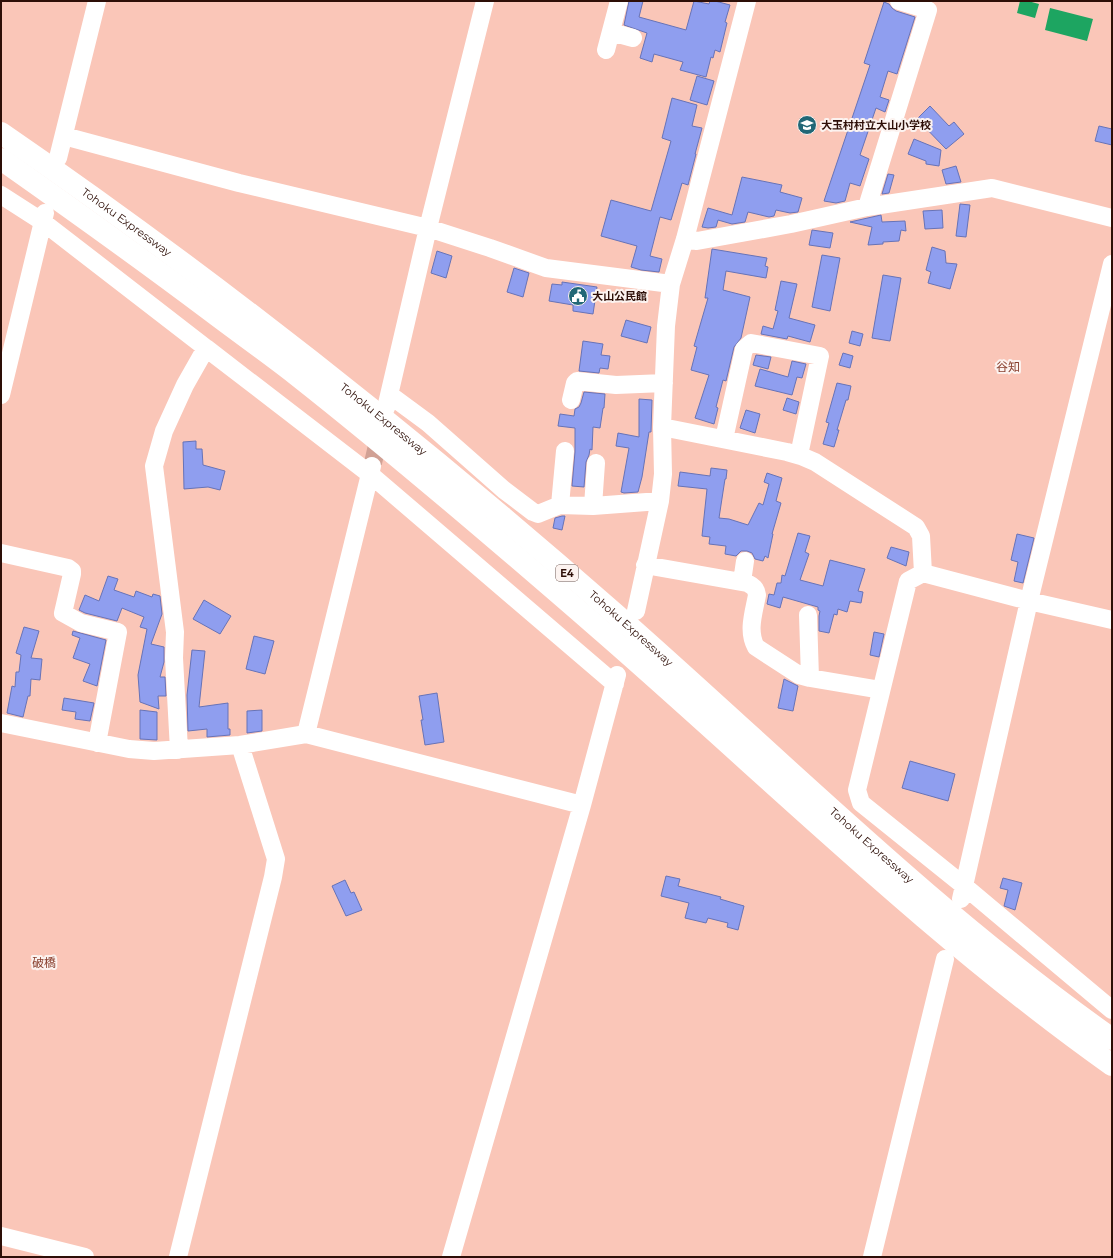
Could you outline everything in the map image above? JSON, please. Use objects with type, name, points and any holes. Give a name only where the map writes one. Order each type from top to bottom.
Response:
[{"type":"highway","name":"Tohoku Expressway","points":[[1,133],[154,242],[369,407],[510,522],[732,719],[828,807],[1000,955],[1112,1039]]},
{"type":"highway","name":"Tohoku Expressway","points":[[1,159],[145,261],[295,374],[427,480],[611,638],[896,894],[990,973],[1112,1065]]},
{"type":"street","points":[[58,158],[97,1]]},
{"type":"street","points":[[485,1],[428,228],[388,402],[428,423],[504,490],[533,512],[538,514],[560,505],[593,506],[660,502]]},
{"type":"street","points":[[606,50],[619,1]]},
{"type":"street","points":[[867,207],[928,10],[899,1]]},
{"type":"street","points":[[636,611],[645,565],[653,540],[660,502],[663,474],[662,427],[666,326],[671,284],[685,239],[743,2]]},
{"type":"street","points":[[611,32],[633,38]]},
{"type":"street","points":[[64,136],[239,183],[428,228],[546,268],[671,284]]},
{"type":"street","points":[[685,239],[697,241],[791,224],[867,207],[992,188],[1112,218]]},
{"type":"street","points":[[1,195],[44,217],[206,348],[372,469],[616,679],[582,805],[451,1257]]},
{"type":"street","points":[[1,395],[44,217]]},
{"type":"street","points":[[962,892],[1029,601],[1112,264]]},
{"type":"street","points":[[724,439],[744,349],[751,343],[820,356],[799,455]]},
{"type":"street","points":[[179,750],[174,658],[175,632],[154,466],[164,431],[185,385],[206,348]]},
{"type":"street","points":[[571,400],[575,383],[577,382],[616,384],[664,383]]},
{"type":"street","points":[[662,427],[799,455],[815,462],[916,527],[921,536],[923,573]]},
{"type":"street","points":[[560,505],[565,451]]},
{"type":"street","points":[[593,506],[596,463]]},
{"type":"street","points":[[306,734],[372,469]]},
{"type":"street","points":[[1,553],[68,568],[72,571],[63,613],[81,623],[118,632],[97,743]]},
{"type":"street","points":[[742,582],[746,561]]},
{"type":"street","points":[[645,565],[747,583],[754,587],[757,591],[751,630],[752,640],[756,647],[799,675],[881,690]]},
{"type":"street","points":[[1112,620],[1029,601],[923,573],[908,581],[857,790],[861,803],[962,892],[1112,1010]]},
{"type":"street","points":[[808,615],[810,678]]},
{"type":"street","points":[[1,723],[129,749],[154,751],[240,745],[306,734],[582,805]]},
{"type":"street","points":[[178,1257],[276,859],[240,745]]},
{"type":"street","points":[[872,1257],[945,960]]},
{"type":"street","points":[[1,1236],[85,1257]]},
{"type":"shaded area","points":[[1020,1],[1028,1],[1039,4],[1035,18],[1017,13]]},
{"type":"shaded area","points":[[1050,8],[1093,19],[1087,41],[1045,30]]},
{"type":"building","points":[[629,1],[643,1],[639,17],[686,30],[694,1],[709,4],[710,1],[715,1],[730,5],[725,22],[727,23],[720,52],[715,50],[713,58],[711,57],[706,77],[680,70],[683,62],[654,54],[652,62],[640,58],[647,33],[624,25]]},
{"type":"building","points":[[884,2],[889,4],[896,11],[915,17],[897,74],[888,71],[880,97],[889,100],[885,112],[876,108],[860,155],[869,159],[860,186],[850,183],[845,201],[836,203],[824,201],[870,65],[864,63]]},
{"type":"building","points":[[697,76],[714,81],[707,105],[690,100]]},
{"type":"building","points":[[672,98],[697,105],[692,126],[702,128],[688,185],[682,183],[671,220],[660,217],[650,256],[662,259],[659,272],[641,270],[631,267],[637,246],[601,236],[611,200],[651,211],[671,141],[662,138]]},
{"type":"building","points":[[930,106],[949,126],[954,122],[964,134],[946,149],[917,119]]},
{"type":"building","points":[[1099,126],[1112,129],[1112,145],[1095,141]]},
{"type":"building","points":[[914,139],[941,150],[939,166],[926,164],[926,161],[908,154]]},
{"type":"building","points":[[956,166],[961,182],[946,184],[942,170]]},
{"type":"building","points":[[888,174],[894,175],[889,193],[882,194]]},
{"type":"building","points":[[742,177],[782,185],[780,192],[802,198],[798,212],[790,213],[776,210],[774,216],[769,217],[748,212],[745,222],[732,224],[718,220],[716,227],[702,227],[708,208],[732,215]]},
{"type":"building","points":[[960,204],[970,205],[966,237],[956,236]]},
{"type":"building","points":[[942,210],[943,228],[925,229],[923,211]]},
{"type":"building","points":[[881,215],[882,222],[905,221],[906,231],[901,230],[899,241],[868,245],[872,227],[850,222]]},
{"type":"building","points":[[812,230],[833,233],[830,248],[809,245]]},
{"type":"building","points":[[932,247],[945,251],[946,263],[957,264],[950,289],[928,283],[931,272],[926,270]]},
{"type":"building","points":[[712,249],[767,258],[765,266],[768,267],[766,278],[726,271],[723,290],[750,297],[741,338],[734,347],[726,381],[723,380],[716,407],[718,408],[714,424],[695,418],[709,375],[691,370],[697,347],[694,346],[708,298],[705,298]]},
{"type":"building","points":[[437,251],[452,256],[446,278],[431,273]]},
{"type":"building","points":[[822,255],[840,258],[830,311],[812,307]]},
{"type":"building","points":[[514,268],[529,273],[523,297],[507,292]]},
{"type":"building","points":[[883,275],[901,278],[890,341],[872,338]]},
{"type":"building","points":[[781,281],[797,284],[789,318],[815,325],[810,342],[788,336],[787,339],[761,334],[763,326],[773,329],[778,311],[775,310]]},
{"type":"building","points":[[562,282],[597,287],[593,314],[573,311],[573,305],[549,301],[552,284],[562,285]]},
{"type":"building","points":[[626,320],[651,327],[647,343],[621,336]]},
{"type":"building","points":[[852,331],[863,334],[860,346],[849,343]]},
{"type":"building","points":[[583,341],[603,344],[601,355],[610,356],[608,369],[600,368],[599,373],[579,371]]},
{"type":"building","points":[[843,353],[853,356],[850,368],[839,365]]},
{"type":"building","points":[[756,355],[771,357],[768,369],[753,365]]},
{"type":"building","points":[[792,361],[806,364],[802,378],[797,377],[792,395],[755,386],[760,369],[788,377]]},
{"type":"building","points":[[837,383],[851,386],[848,400],[846,400],[837,430],[839,430],[834,447],[823,444],[829,423],[826,422]]},
{"type":"building","points":[[584,392],[605,394],[600,428],[593,427],[592,450],[590,449],[586,462],[584,487],[572,486],[575,452],[575,428],[558,426],[560,414],[574,416],[575,409],[579,407]]},
{"type":"building","points":[[787,398],[799,402],[796,414],[783,410]]},
{"type":"building","points":[[639,399],[652,400],[651,432],[649,432],[642,477],[638,492],[624,493],[621,492],[629,448],[616,446],[618,433],[639,437]]},
{"type":"building","points":[[746,410],[760,414],[755,433],[740,428]]},
{"type":"building","points":[[196,441],[196,449],[202,449],[203,465],[225,471],[220,490],[208,487],[184,489],[183,442]]},
{"type":"building","points":[[711,468],[727,470],[719,518],[729,519],[748,525],[759,503],[763,505],[769,484],[764,482],[767,473],[782,478],[776,501],[781,503],[772,534],[768,558],[765,556],[763,561],[755,559],[752,553],[747,551],[741,551],[736,556],[725,554],[726,546],[709,544],[710,537],[702,536],[707,489],[678,486],[680,472],[710,476]]},
{"type":"building","points":[[565,516],[562,530],[553,528],[555,518]]},
{"type":"building","points":[[798,533],[810,536],[805,552],[809,554],[800,580],[823,586],[830,560],[865,569],[858,591],[863,592],[861,603],[850,601],[847,612],[838,609],[837,615],[834,614],[829,633],[819,631],[820,611],[818,610],[818,607],[783,597],[780,608],[767,604],[769,594],[774,595],[777,583],[781,583],[782,575],[785,576]]},
{"type":"building","points":[[1017,534],[1034,538],[1023,583],[1014,581],[1018,562],[1011,560]]},
{"type":"building","points":[[891,547],[909,552],[906,566],[887,558]]},
{"type":"building","points":[[108,576],[118,579],[114,590],[134,597],[136,591],[152,597],[153,594],[160,596],[162,614],[151,644],[164,647],[164,662],[160,677],[165,677],[166,696],[158,696],[159,709],[140,702],[138,675],[147,629],[140,627],[144,617],[122,608],[117,621],[85,613],[79,610],[85,595],[99,601]]},
{"type":"building","points":[[204,600],[231,616],[220,634],[193,619]]},
{"type":"building","points":[[24,627],[39,631],[31,658],[42,659],[40,680],[31,679],[30,696],[28,696],[23,717],[7,713],[12,686],[15,687],[16,672],[19,672],[21,655],[16,653]]},
{"type":"building","points":[[73,631],[106,640],[97,686],[83,681],[90,664],[73,658],[80,638],[72,635]]},
{"type":"building","points":[[874,632],[884,634],[879,657],[870,655]]},
{"type":"building","points":[[254,636],[274,641],[265,674],[246,669]]},
{"type":"building","points":[[192,650],[205,651],[199,707],[228,703],[228,729],[230,729],[230,735],[207,737],[207,729],[188,731],[187,695]]},
{"type":"building","points":[[784,679],[798,686],[793,711],[778,708]]},
{"type":"building","points":[[437,693],[444,742],[425,745],[419,696]]},
{"type":"building","points":[[64,698],[94,703],[90,721],[75,719],[76,712],[62,710]]},
{"type":"building","points":[[140,710],[157,712],[157,740],[140,739]]},
{"type":"building","points":[[262,710],[262,731],[247,733],[247,711]]},
{"type":"building","points":[[910,761],[955,774],[948,801],[902,788]]},
{"type":"building","points":[[666,876],[680,879],[678,886],[721,897],[720,899],[744,906],[738,930],[727,927],[728,923],[708,918],[706,923],[685,918],[689,903],[661,896]]},
{"type":"building","points":[[1003,878],[1022,883],[1015,910],[1004,906],[1008,890],[1000,888]]},
{"type":"building","points":[[345,880],[351,893],[354,892],[362,910],[346,916],[332,886]]},
{"type":"tunnel","points":[[373,463],[381,428]]},
{"type":"place","name":"大玉村村立大山小学校","points":[[807,125]]},
{"type":"place","name":"大山公民館","points":[[578,296]]},
{"type":"district","name":"谷知","points":[[1008,366]]},
{"type":"district","name":"破橋","points":[[44,962]]}]
